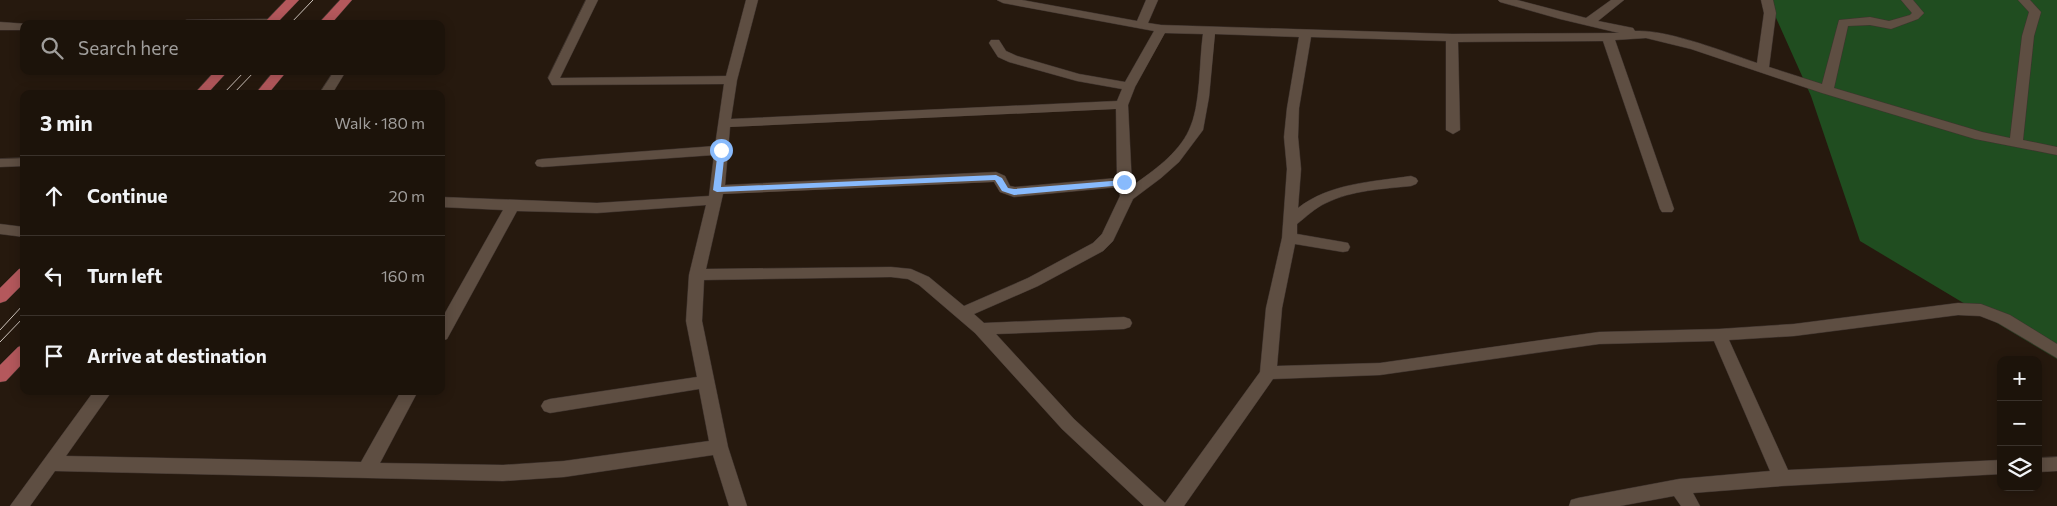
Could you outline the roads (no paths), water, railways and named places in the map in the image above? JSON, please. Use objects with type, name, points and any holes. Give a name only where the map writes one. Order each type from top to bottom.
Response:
[{"type":"main road","points":[[272,20],[293,0]]},
{"type":"main road","points":[[328,20],[346,0]]},
{"type":"main road","points":[[204,90],[218,75]]},
{"type":"main road","points":[[264,90],[278,75]]},
{"type":"main road","points":[[0,297],[20,277]]},
{"type":"main road","points":[[0,376],[20,355]]},
{"type":"street","points":[[592,0],[554,78],[556,82],[731,80]]},
{"type":"street","points":[[738,506],[719,447],[694,321],[697,275],[716,195],[731,80],[752,0]]},
{"type":"street","points":[[1003,0],[1141,25],[1208,31],[1452,38],[1608,37],[1646,34]]},
{"type":"street","points":[[1141,25],[1152,0]]},
{"type":"street","points":[[1589,22],[1618,0]]},
{"type":"street","points":[[1763,68],[1770,13],[1767,0]]},
{"type":"street","points":[[1827,90],[1843,23],[1870,21],[1891,25],[1914,17],[1918,13],[1907,0]]},
{"type":"street","points":[[2016,144],[2028,36],[2035,12],[2024,0]]},
{"type":"street","points":[[1510,1],[1589,22],[1695,46],[1827,90],[1980,136],[2057,152]]},
{"type":"street","points":[[0,26],[20,26]]},
{"type":"street","points":[[962,313],[1033,282],[1098,247],[1108,236],[1126,189],[1122,105],[1129,87],[1161,28]]},
{"type":"street","points":[[445,202],[598,208],[716,195],[996,177],[1000,179],[1005,189],[1014,192],[1126,189],[1173,162],[1197,129],[1208,31]]},
{"type":"street","points":[[1173,506],[1268,373],[1274,308],[1289,231],[1294,169],[1291,137],[1293,108],[1306,33]]},
{"type":"street","points":[[1608,37],[1667,210]]},
{"type":"street","points":[[1452,38],[1452,130]]},
{"type":"street","points":[[995,43],[1002,54],[1014,59],[1078,77],[1129,87]]},
{"type":"street","points":[[328,90],[337,75]]},
{"type":"street","points":[[724,123],[1122,105]]},
{"type":"street","points":[[542,162],[721,150]]},
{"type":"street","points":[[0,163],[20,162]]},
{"type":"street","points":[[1289,231],[1310,206],[1326,197],[1348,191],[1412,181]]},
{"type":"street","points":[[445,328],[513,206]]},
{"type":"street","points":[[0,229],[20,232]]},
{"type":"street","points":[[1289,231],[1343,248]]},
{"type":"street","points":[[697,275],[891,272],[911,274],[924,281],[981,329],[1068,424],[1157,506]]},
{"type":"street","points":[[1268,373],[1380,369],[1599,338],[1719,335],[1794,330],[1958,309],[1981,310],[2004,319],[2057,352]]},
{"type":"street","points":[[981,329],[1124,323]]},
{"type":"street","points":[[1719,335],[1782,478]]},
{"type":"street","points":[[550,406],[706,382]]},
{"type":"street","points":[[19,506],[101,395]]},
{"type":"street","points":[[367,470],[408,395]]},
{"type":"street","points":[[50,463],[521,472],[564,469],[719,447]]},
{"type":"street","points":[[2042,465],[2057,464]]},
{"type":"street","points":[[1578,506],[1679,487],[1782,478],[1997,467]]},
{"type":"street","points":[[1679,487],[1691,506]]},
{"type":"tram line","points":[[294,20],[313,0]]},
{"type":"tram line","points":[[227,90],[241,75]]},
{"type":"tram line","points":[[237,90],[251,75]]},
{"type":"tram line","points":[[0,330],[20,308]]},
{"type":"tram line","points":[[0,342],[20,321]]}]
